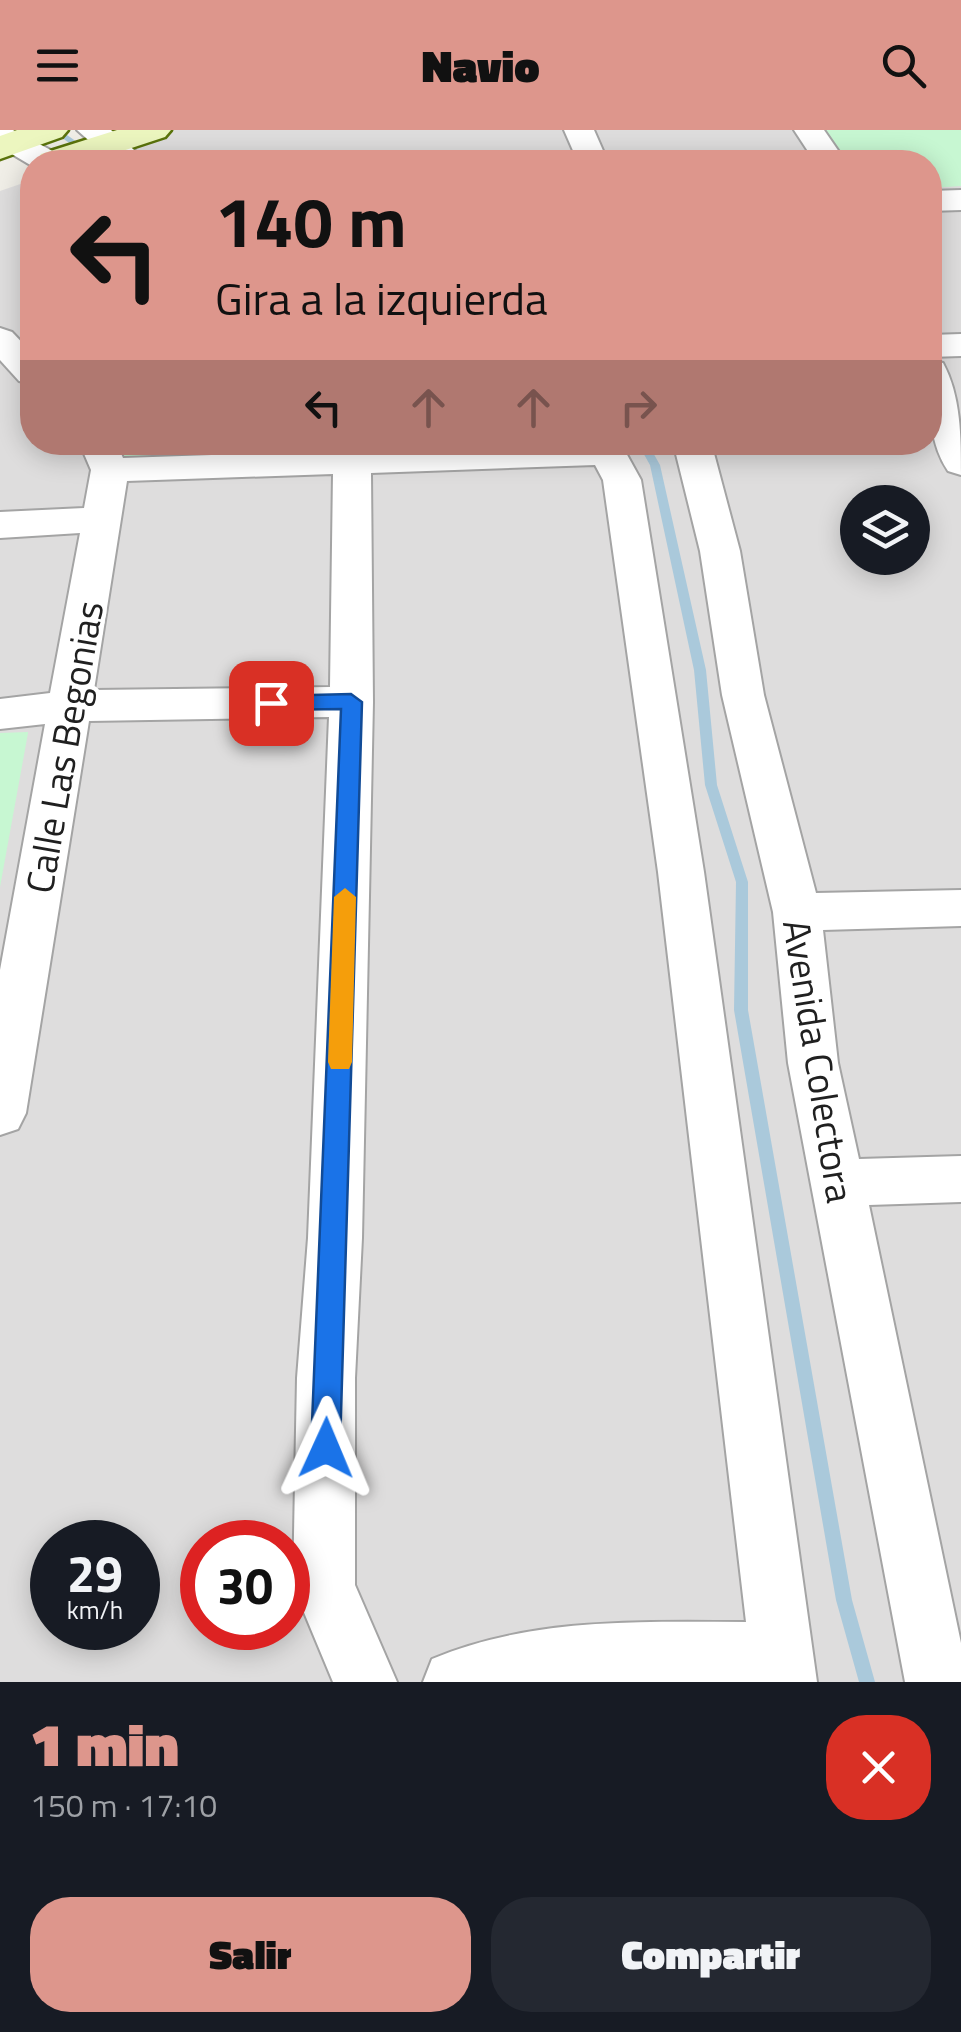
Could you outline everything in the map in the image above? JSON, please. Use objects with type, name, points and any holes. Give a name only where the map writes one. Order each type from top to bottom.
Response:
[{"type":"street","points":[[58,148],[153,130]]},
{"type":"street","points":[[942,406],[961,462]]},
{"type":"street","points":[[104,456],[153,455]]},
{"type":"street","points":[[350,455],[351,702],[335,1238],[326,1378],[324,1586],[365,1682]]},
{"type":"street","points":[[455,1682],[480,1670],[552,1659],[784,1668],[681,872],[622,480],[609,455]]},
{"type":"street","name":"Avenida Colectora","points":[[695,455],[720,550],[743,695],[797,912],[813,1063],[937,1682]]},
{"type":"street","name":"Calle Las Begonias","points":[[0,1113],[102,520],[104,456]]},
{"type":"street","points":[[0,525],[102,520]]},
{"type":"street","points":[[0,714],[72,706],[351,702]]},
{"type":"street","points":[[797,912],[961,908]]},
{"type":"street","points":[[837,1183],[961,1179]]},
{"type":"shaded area","points":[[83,130],[961,130],[961,1682],[0,1682],[0,191],[20,184],[20,455],[942,455],[942,150],[107,150]]},
{"type":"green space","points":[[823,130],[961,130],[961,186],[942,187],[942,150],[837,150]]},
{"type":"green space","points":[[111,455],[344,456],[116,465]]},
{"type":"green space","points":[[0,733],[28,733],[0,887]]},
{"type":"waterway","points":[[55,130],[84,150]]},
{"type":"waterway","points":[[649,455],[655,465],[700,670],[711,785],[742,882],[741,1010],[844,1600],[867,1682]]},
{"type":"slow traffic","points":[[340,1062],[345,897]]},
{"type":"route","points":[[271,703],[351,702],[326,1448]]}]
